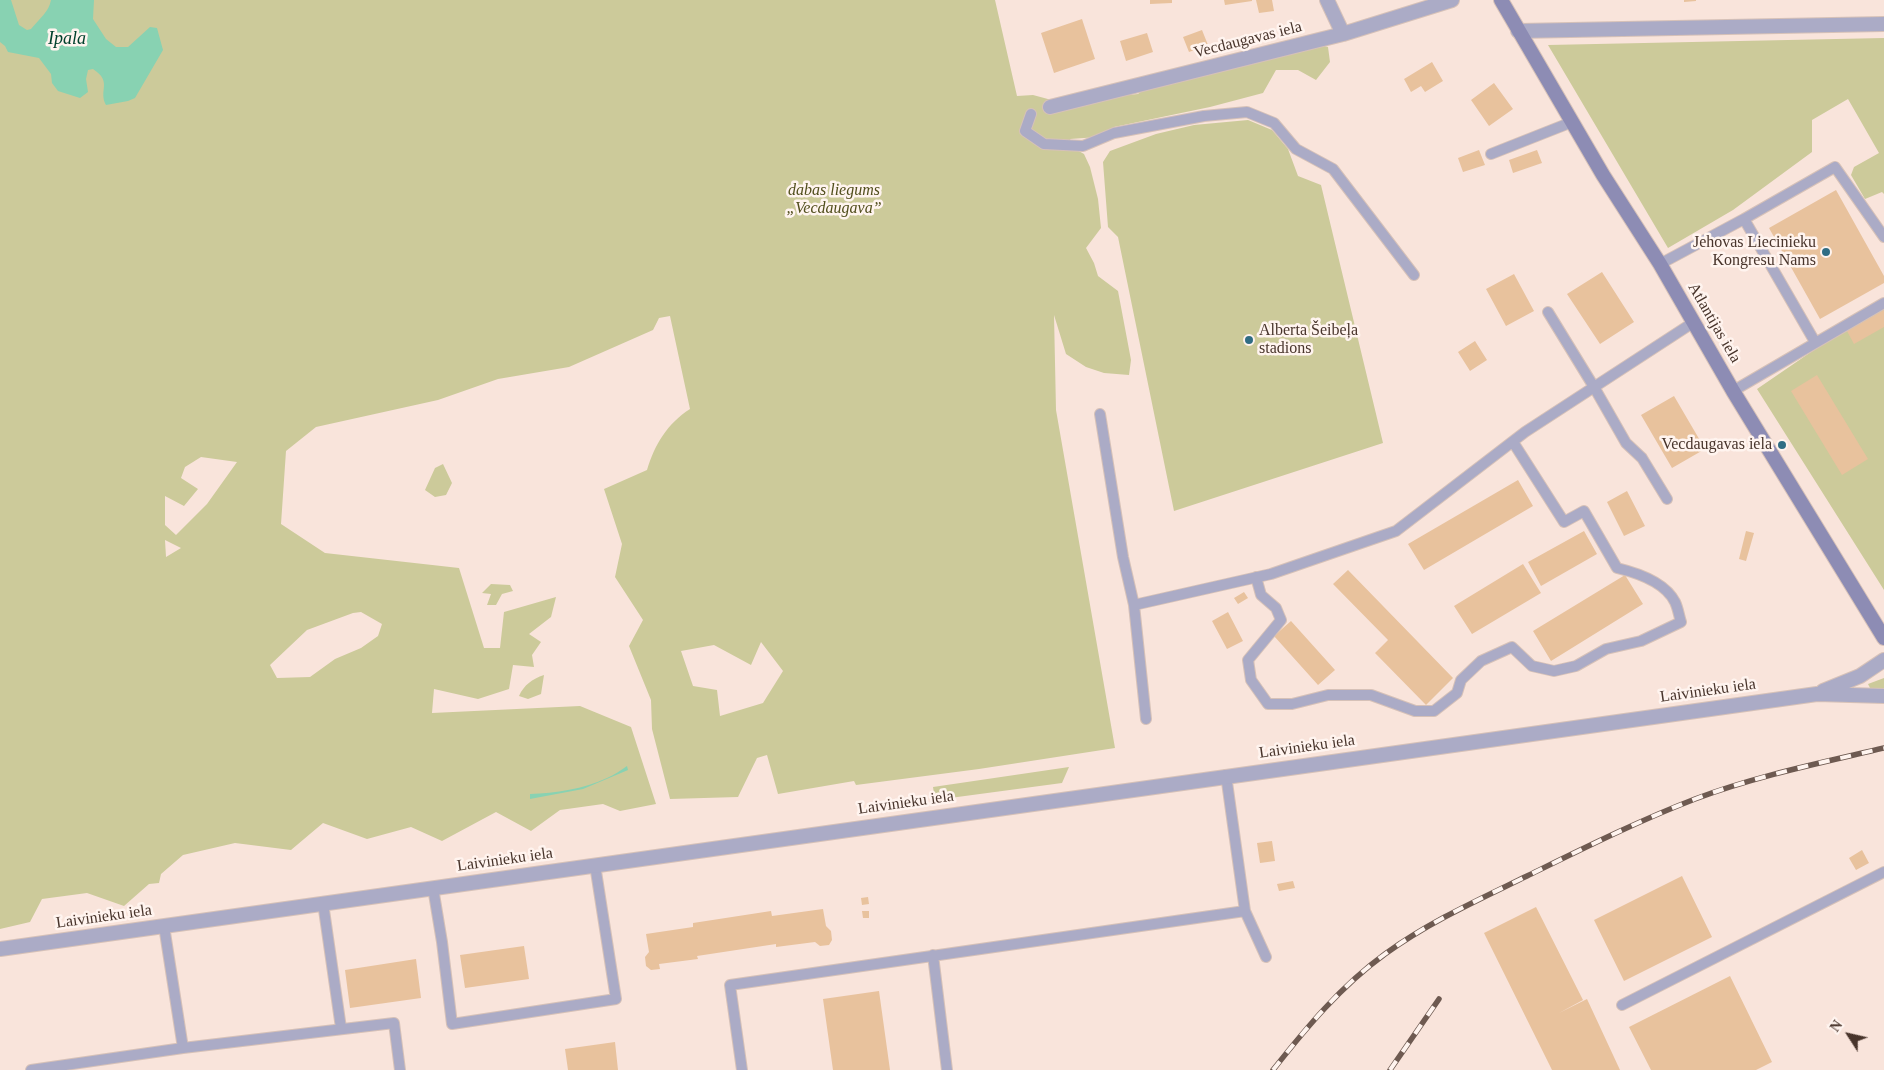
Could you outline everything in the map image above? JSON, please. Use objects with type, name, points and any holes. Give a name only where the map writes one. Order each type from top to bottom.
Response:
[{"type":"main road","name":"Atlantijas iela","points":[[1500,0],[1572,122],[1660,264],[1733,391],[1884,638]]},
{"type":"street","points":[[1328,0],[1343,34]]},
{"type":"street","name":"Vecdaugavas iela","points":[[1050,108],[1343,34],[1452,0]]},
{"type":"street","points":[[1518,31],[1884,24]]},
{"type":"street","name":"Laivinieku iela","points":[[1817,694],[1860,676],[1884,660]]},
{"type":"street","name":"Laivinieku iela","points":[[0,949],[1817,694],[1884,696]]},
{"type":"lane","points":[[1031,114],[1025,131],[1044,144],[1082,146],[1114,133],[1204,116],[1247,112],[1274,123],[1296,148],[1333,169],[1414,275]]},
{"type":"lane","points":[[1491,154],[1572,122]]},
{"type":"lane","points":[[1660,264],[1835,167],[1884,237]]},
{"type":"lane","points":[[1744,218],[1815,342]]},
{"type":"lane","points":[[1733,391],[1884,303]]},
{"type":"lane","points":[[1548,312],[1626,444],[1642,458],[1667,500]]},
{"type":"lane","points":[[1134,605],[1271,574],[1396,531],[1513,442],[1694,322]]},
{"type":"lane","points":[[1100,414],[1123,557],[1134,605],[1146,719]]},
{"type":"lane","points":[[1256,577],[1261,595],[1276,608],[1281,620],[1248,660],[1251,680],[1268,704],[1292,704],[1328,695],[1371,695],[1414,711],[1434,711],[1457,693],[1461,680],[1481,661],[1512,647],[1532,666],[1554,671],[1576,666],[1606,649],[1641,641],[1681,622],[1674,601],[1662,588],[1639,573],[1618,568],[1584,511],[1564,522],[1513,442]]},
{"type":"lane","points":[[1226,776],[1245,911],[1266,957]]},
{"type":"lane","points":[[434,888],[452,1024],[616,999],[595,865]]},
{"type":"lane","points":[[1622,1005],[1884,872]]},
{"type":"lane","points":[[323,903],[341,1028]]},
{"type":"lane","points":[[742,1070],[730,985],[1245,911]]},
{"type":"lane","points":[[164,926],[183,1048]]},
{"type":"lane","points":[[933,955],[947,1070]]},
{"type":"lane","points":[[31,1070],[183,1048],[394,1022],[400,1070]]},
{"type":"green space","name":"dabas liegums „Vecdaugava”","points":[[0,0],[995,0],[1017,96],[1033,95],[1059,102],[1138,94],[1148,86],[1321,45],[1328,47],[1330,62],[1316,80],[1298,70],[1276,70],[1263,93],[1210,107],[1114,127],[1098,137],[1070,139],[1077,150],[1084,154],[1090,167],[1098,199],[1101,228],[1086,248],[1098,276],[1118,291],[1131,360],[1129,375],[1104,373],[1086,367],[1066,354],[1054,315],[1056,410],[1115,748],[979,769],[856,785],[854,781],[778,794],[767,755],[757,758],[738,797],[670,799],[652,729],[651,700],[629,646],[643,620],[615,577],[622,544],[604,489],[647,470],[663,435],[675,421],[690,409],[670,316],[659,318],[653,330],[569,367],[498,379],[438,400],[316,427],[286,451],[281,524],[325,553],[459,568],[484,648],[500,648],[504,612],[556,597],[551,617],[529,634],[541,642],[532,655],[534,667],[513,665],[509,689],[478,699],[434,689],[432,713],[580,706],[631,727],[656,804],[620,811],[603,804],[560,810],[531,831],[496,812],[442,841],[411,827],[367,839],[323,823],[291,850],[235,843],[183,855],[161,874],[159,883],[149,884],[124,906],[87,893],[42,899],[30,922],[0,929]],"holes":[[[201,457],[237,462],[207,504],[176,535],[165,525],[165,496],[184,506],[198,489],[181,478],[185,467]],[[165,540],[181,548],[166,557]],[[361,612],[382,624],[378,636],[361,648],[335,659],[310,677],[277,678],[270,665],[307,630],[353,613]],[[761,642],[783,671],[763,703],[720,716],[717,690],[693,686],[681,651],[714,645],[751,665]]]},
{"type":"green space","points":[[1884,38],[1884,194],[1882,192],[1865,199],[1851,175],[1854,167],[1879,153],[1848,99],[1812,120],[1812,152],[1733,210],[1668,248],[1548,45]]},
{"type":"green space","name":"Alberta Šeibeļa stadions","points":[[1248,120],[1272,130],[1288,149],[1298,176],[1321,185],[1383,443],[1174,511],[1118,237],[1108,227],[1103,162],[1110,151],[1156,134],[1194,125]]},
{"type":"green space","points":[[1884,302],[1884,590],[1757,389]]},
{"type":"green space","points":[[443,464],[452,483],[446,495],[435,497],[425,490],[435,468]]},
{"type":"green space","points":[[491,584],[510,585],[513,591],[502,594],[496,605],[487,605],[491,594],[482,593]]},
{"type":"green space","points":[[544,675],[541,694],[528,699],[519,696],[529,683]]},
{"type":"green space","points":[[1884,678],[1884,688],[1870,688],[1868,684]]},
{"type":"green space","points":[[1069,767],[1062,783],[935,800],[933,787]]},
{"type":"water","name":"Ipala","points":[[0,0],[11,0],[19,25],[27,30],[31,29],[43,15],[51,0],[94,0],[93,19],[106,39],[116,47],[128,47],[150,27],[157,28],[163,50],[135,98],[106,105],[103,95],[104,82],[93,69],[88,70],[86,79],[88,92],[80,98],[58,91],[52,83],[51,74],[39,58],[8,52],[0,42]]},
{"type":"water","points":[[627,766],[628,770],[583,789],[530,799],[530,794],[579,788],[598,782]]},
{"type":"building","points":[[1150,0],[1172,0],[1172,3],[1150,4]]},
{"type":"building","points":[[1224,0],[1252,0],[1252,1],[1225,5]]},
{"type":"building","points":[[1256,0],[1272,0],[1274,11],[1259,13]]},
{"type":"building","points":[[1684,0],[1696,0],[1696,1],[1684,2]]},
{"type":"building","points":[[1082,19],[1095,59],[1054,73],[1041,33]]},
{"type":"building","points":[[1202,30],[1208,45],[1189,52],[1183,37]]},
{"type":"building","points":[[1147,33],[1153,52],[1126,61],[1120,41]]},
{"type":"building","points":[[1432,62],[1443,81],[1425,92],[1421,86],[1411,92],[1404,79]]},
{"type":"building","points":[[1494,83],[1513,109],[1489,126],[1471,100]]},
{"type":"building","points":[[1479,150],[1485,165],[1463,172],[1458,158]]},
{"type":"building","points":[[1537,150],[1542,163],[1513,173],[1509,160]]},
{"type":"building","name":"Jehovas Liecinieku Kongresu Nams","points":[[1836,190],[1884,276],[1884,283],[1820,319],[1769,228]]},
{"type":"building","points":[[1602,272],[1634,322],[1600,344],[1567,294]]},
{"type":"building","points":[[1514,274],[1534,311],[1506,326],[1486,289]]},
{"type":"building","points":[[1884,310],[1884,327],[1854,344],[1847,331]]},
{"type":"building","points":[[1475,341],[1487,360],[1470,371],[1458,352]]},
{"type":"building","points":[[1817,375],[1868,459],[1842,475],[1791,391]]},
{"type":"building","points":[[1674,396],[1705,449],[1672,468],[1641,415]]},
{"type":"building","points":[[1518,480],[1533,506],[1424,570],[1408,544]]},
{"type":"building","points":[[1627,491],[1645,526],[1624,536],[1607,502]]},
{"type":"building","points":[[1584,531],[1597,554],[1541,586],[1528,562]]},
{"type":"building","points":[[1746,531],[1754,533],[1746,561],[1739,559]]},
{"type":"building","points":[[1523,564],[1541,593],[1472,634],[1454,606]]},
{"type":"building","points":[[1348,570],[1453,678],[1426,705],[1375,653],[1388,640],[1333,584]]},
{"type":"building","points":[[1625,575],[1643,604],[1551,661],[1533,631]]},
{"type":"building","points":[[1244,592],[1248,598],[1238,604],[1234,598]]},
{"type":"building","points":[[1228,612],[1243,641],[1227,649],[1212,621]]},
{"type":"building","points":[[1291,621],[1335,670],[1318,685],[1274,636]]},
{"type":"building","points":[[1272,841],[1275,861],[1260,863],[1257,843]]},
{"type":"building","points":[[1862,850],[1869,863],[1856,870],[1849,858]]},
{"type":"building","points":[[1682,876],[1712,937],[1624,981],[1594,920]]},
{"type":"building","points":[[1293,881],[1295,888],[1279,891],[1277,884]]},
{"type":"building","points":[[868,897],[869,904],[862,905],[861,898]]},
{"type":"building","points":[[1536,907],[1583,1000],[1559,1013],[1587,999],[1620,1070],[1552,1070],[1484,933]]},
{"type":"building","points":[[823,909],[826,926],[831,931],[832,940],[829,945],[820,946],[815,942],[776,947],[776,944],[697,956],[698,959],[659,964],[660,969],[651,970],[646,966],[645,957],[649,952],[646,934],[693,927],[693,923],[771,911],[772,916]]},
{"type":"building","points":[[862,911],[869,911],[869,918],[863,918]]},
{"type":"building","points":[[524,946],[529,979],[465,988],[460,955]]},
{"type":"building","points":[[416,959],[421,998],[350,1008],[345,970]]},
{"type":"building","points":[[1730,976],[1772,1062],[1756,1070],[1651,1070],[1629,1027]]},
{"type":"building","points":[[879,991],[890,1070],[833,1070],[823,999]]},
{"type":"building","points":[[615,1042],[618,1070],[568,1070],[565,1049]]},
{"type":"railway","points":[[1273,1070],[1311,1023],[1369,966],[1402,942],[1454,912],[1610,836],[1695,799],[1765,777],[1884,748]]},
{"type":"railway","points":[[1390,1070],[1439,999]]},
{"type":"place","name":"Jehovas Liecinieku Kongresu Nams","points":[[1826,252]]},
{"type":"place","name":"Alberta Šeibeļa stadions","points":[[1249,340]]},
{"type":"place","name":"Vecdaugavas iela","points":[[1782,445]]}]
